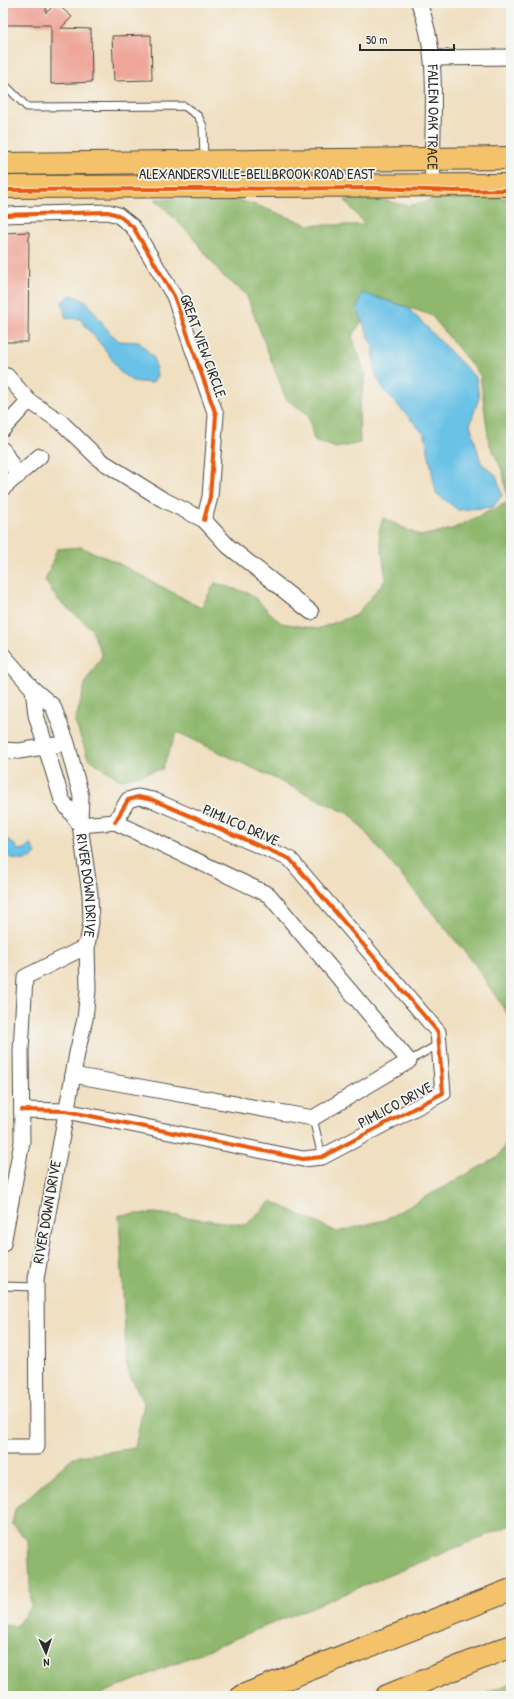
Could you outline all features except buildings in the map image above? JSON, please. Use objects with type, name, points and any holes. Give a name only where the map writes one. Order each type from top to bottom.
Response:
[{"type":"main road","name":"ALEXANDERSVILLE-BELLBROOK ROAD EAST","points":[[3,164],[511,158]]},
{"type":"main road","points":[[204,162],[204,187]]},
{"type":"main road","name":"ALEXANDERSVILLE-BELLBROOK ROAD EAST","points":[[3,187],[511,185]]},
{"type":"main road","points":[[242,1696],[511,1590]]},
{"type":"main road","points":[[387,1696],[511,1646]]},
{"type":"street","name":"FALLEN OAK TRACE","points":[[419,3],[427,26],[433,58],[433,185]]},
{"type":"street","points":[[433,58],[511,56]]},
{"type":"street","name":"GREAT VIEW CIRCLE","points":[[3,215],[108,212],[118,215],[133,227],[174,296],[216,415],[210,497],[204,520]]},
{"type":"street","points":[[3,375],[7,376],[29,401],[61,422],[100,460],[162,499],[204,520],[228,546],[311,612]]},
{"type":"street","points":[[3,429],[29,401]]},
{"type":"street","points":[[3,450],[18,476]]},
{"type":"street","points":[[3,488],[40,456]]},
{"type":"street","name":"RIVER DOWN DRIVE","points":[[3,655],[33,689],[53,706],[67,743],[81,796],[80,825],[90,894],[91,922],[87,946],[88,990],[85,1019],[72,1075],[43,1235],[36,1286],[37,1447],[3,1447]]},
{"type":"street","name":"RIVER DOWN DRIVE","points":[[33,689],[36,715],[62,800],[80,825]]},
{"type":"street","points":[[3,750],[19,752],[67,743]]},
{"type":"street","name":"PIMLICO DRIVE","points":[[22,1110],[66,1112],[287,1158],[303,1159],[322,1157],[443,1093],[438,1032],[290,859],[153,800],[138,797],[128,800],[115,822]]},
{"type":"street","points":[[80,825],[115,822],[269,895],[409,1061]]},
{"type":"street","name":"RIVER DOWN DRIVE","points":[[3,1244],[22,1142],[21,1051],[25,977],[87,946]]},
{"type":"street","name":"PIMLICO DRIVE","points":[[313,1118],[409,1061]]},
{"type":"street","points":[[72,1075],[313,1118]]},
{"type":"lane","points":[[3,83],[27,107],[184,106],[198,116],[203,126],[204,162]]},
{"type":"lane","points":[[409,1061],[439,1044]]},
{"type":"lane","points":[[313,1118],[322,1157]]},
{"type":"lane","points":[[3,1286],[36,1286]]},
{"type":"green space","points":[[366,196],[408,206],[445,197],[511,198],[511,1020],[474,963],[351,815],[177,732],[162,769],[120,780],[88,758],[75,722],[86,681],[102,656],[91,628],[58,600],[45,581],[57,549],[81,547],[116,562],[201,608],[215,583],[251,594],[281,623],[317,629],[356,615],[386,579],[379,532],[383,518],[421,536],[452,529],[508,502],[503,472],[489,443],[480,375],[431,315],[376,297],[352,337],[366,375],[359,408],[360,443],[336,448],[314,440],[308,414],[286,399],[246,294],[223,276],[191,235],[155,199],[234,199],[259,206],[309,225],[365,225],[345,200]]},
{"type":"green space","points":[[511,1135],[511,1525],[96,1696],[3,1696],[3,1625],[16,1626],[31,1607],[28,1541],[12,1524],[15,1509],[73,1457],[135,1448],[144,1403],[127,1370],[119,1215],[155,1213],[246,1225],[271,1201],[337,1232],[384,1220],[498,1157]]},
{"type":"green space","points":[[511,1683],[511,1696],[493,1696],[488,1692]]},
{"type":"water","points":[[362,293],[407,307],[476,378],[479,398],[470,424],[481,463],[496,475],[502,495],[493,507],[458,510],[436,493],[425,435],[385,391],[375,373],[373,347],[357,308]]},
{"type":"water","points":[[71,295],[86,301],[110,333],[119,341],[139,342],[154,358],[157,376],[152,383],[132,381],[120,372],[108,353],[80,319],[66,318],[62,302]]},
{"type":"water","points":[[7,839],[14,844],[18,850],[25,849],[31,844],[36,854],[24,860],[7,856],[3,853],[3,841]]},
{"type":"cycle path","points":[[3,190],[377,188],[454,191],[511,190]]},
{"type":"cycle path","points":[[3,215],[108,212],[118,215],[133,227],[174,296],[216,415],[210,497],[204,520]]},
{"type":"cycle path","points":[[22,1110],[66,1111],[303,1159],[322,1157],[443,1093],[438,1032],[290,859],[153,800],[138,797],[128,800],[115,822]]}]
